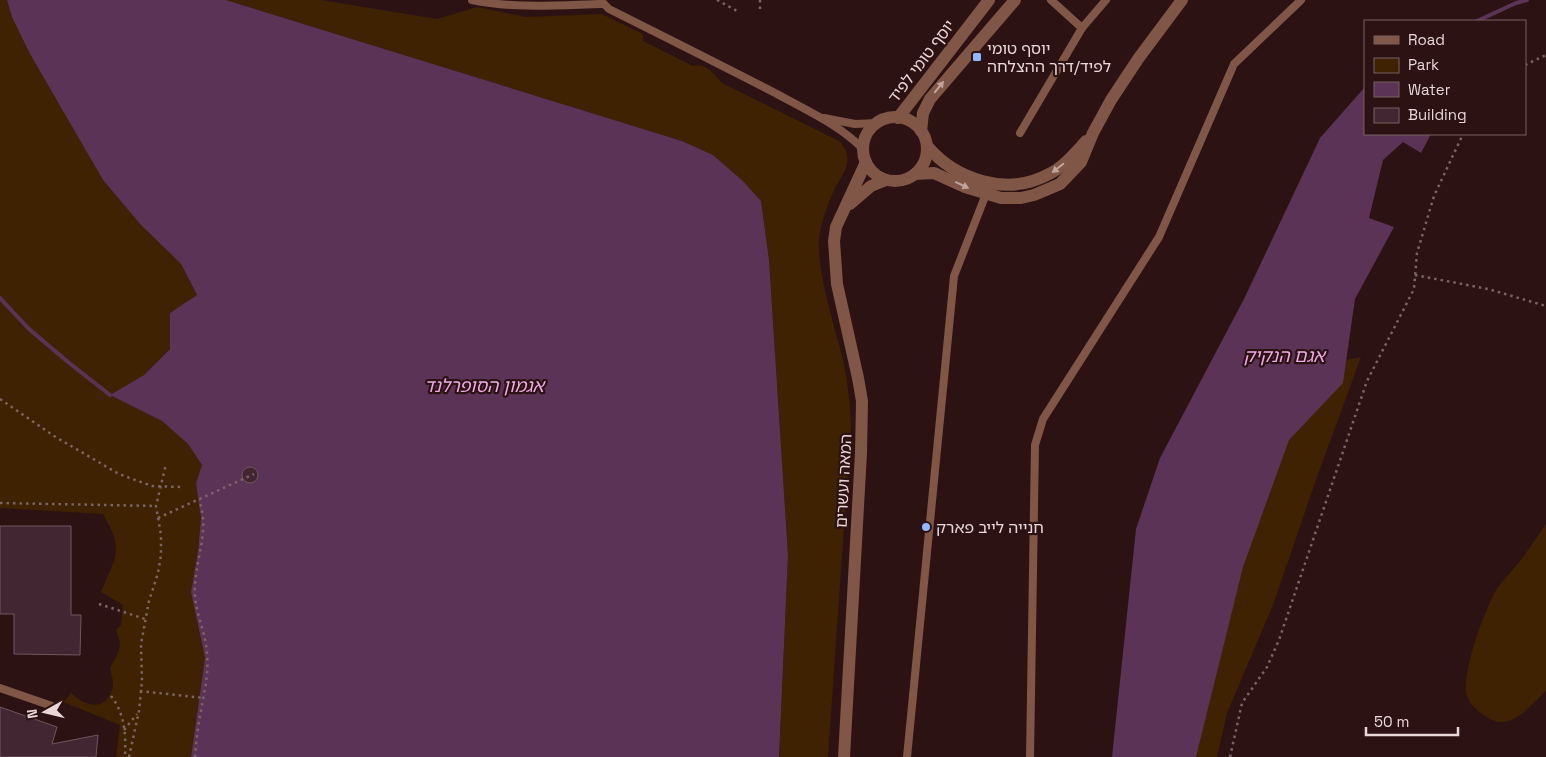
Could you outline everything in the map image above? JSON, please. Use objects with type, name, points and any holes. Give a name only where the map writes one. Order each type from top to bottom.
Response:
[{"type":"street","name":"יוסף טומי לפיד","points":[[898,118],[989,0]]},
{"type":"street","name":"יוסף טומי לפיד","points":[[921,131],[923,113],[930,98],[1015,0]]},
{"type":"street","points":[[915,174],[934,173],[1001,198],[1021,198],[1034,195],[1060,184],[1081,162],[1093,133],[1138,59],[1182,0]]},
{"type":"street","points":[[927,146],[925,161],[915,174],[907,179],[897,181],[886,180],[878,176],[866,162],[864,150],[865,139],[870,130],[888,118],[898,118],[911,122],[921,131],[927,146],[954,170],[971,177],[1002,185],[1021,184],[1051,174],[1072,157],[1093,133]]},
{"type":"street","name":"המאה ועשרים","points":[[844,757],[862,401],[837,284],[834,241],[836,227],[866,162]]},
{"type":"street","name":"המאה ועשרים","points":[[843,211],[871,186],[886,180]]},
{"type":"lane","points":[[472,0],[492,4],[520,5],[602,2],[609,9],[707,57],[817,116],[852,138],[864,150]]},
{"type":"lane","points":[[1051,0],[1082,28]]},
{"type":"lane","points":[[1020,133],[1082,28],[1106,0]]},
{"type":"lane","points":[[1030,757],[1035,445],[1043,419],[1159,237],[1234,64],[1301,0]]},
{"type":"lane","points":[[817,116],[856,124],[878,123]]},
{"type":"lane","points":[[907,757],[954,276],[986,194]]},
{"type":"lane","points":[[0,688],[52,706]]},
{"type":"path","points":[[717,0],[739,12]]},
{"type":"path","points":[[760,0],[760,9]]},
{"type":"path","points":[[1526,65],[1546,55]]},
{"type":"path","points":[[1230,757],[1242,703],[1266,667],[1279,640],[1367,381],[1414,289],[1417,253],[1434,196],[1463,135]]},
{"type":"path","points":[[1415,275],[1488,289],[1546,306]]},
{"type":"path","points":[[0,398],[54,436],[119,474],[142,484],[160,487],[182,487]]},
{"type":"path","points":[[129,757],[139,711],[142,681],[141,644],[149,601],[161,555],[161,535],[156,504],[166,464]]},
{"type":"path","points":[[158,518],[254,474]]},
{"type":"path","points":[[195,757],[207,680],[207,652],[195,596],[196,574],[204,529],[203,511],[199,500]]},
{"type":"path","points":[[0,503],[156,504]]},
{"type":"path","points":[[99,604],[145,619]]},
{"type":"path","points":[[140,691],[204,698]]},
{"type":"path","points":[[111,696],[119,707],[124,730],[125,757]]},
{"type":"path","points":[[124,730],[139,711]]},
{"type":"green space","points":[[0,0],[7,0],[12,17],[30,54],[103,180],[140,224],[181,264],[197,296],[170,313],[170,348],[144,375],[110,395],[162,421],[188,444],[202,465],[196,483],[201,518],[198,552],[197,622],[205,658],[191,757],[116,757],[120,725],[63,702],[71,693],[85,703],[100,704],[109,696],[113,687],[110,668],[120,646],[116,630],[121,625],[123,605],[101,592],[116,553],[114,537],[103,514],[0,508]]},
{"type":"green space","points":[[226,0],[322,0],[437,19],[477,7],[526,17],[602,14],[643,34],[643,41],[693,66],[706,67],[722,83],[839,141],[847,155],[846,168],[832,195],[822,222],[819,239],[820,264],[846,377],[851,427],[828,757],[779,757],[788,555],[769,260],[761,201],[743,181],[713,155],[682,141]]},
{"type":"green space","points":[[1361,357],[1273,605],[1227,713],[1217,757],[1177,757],[1211,637],[1318,365]]},
{"type":"green space","points":[[1546,524],[1546,691],[1521,714],[1506,722],[1498,722],[1481,713],[1468,699],[1466,689],[1470,660],[1487,609],[1498,587],[1523,557]]},
{"type":"water","name":"אגמון הסופרלנד","points":[[7,0],[226,0],[682,141],[713,155],[743,181],[761,201],[769,260],[788,555],[779,757],[191,757],[205,658],[191,592],[198,552],[201,518],[196,483],[202,465],[188,444],[162,421],[110,395],[144,375],[170,349],[170,313],[197,295],[181,264],[140,224],[103,180],[30,54],[12,17]]},
{"type":"water","name":"אגם הנקיק","points":[[1364,88],[1364,135],[1430,135],[1421,153],[1403,142],[1383,160],[1369,218],[1394,227],[1355,299],[1343,383],[1289,440],[1243,567],[1196,757],[1112,757],[1136,529],[1160,458],[1244,299],[1320,138]]},
{"type":"building","points":[[250,467],[258,475],[250,483],[242,475]]},
{"type":"building","points":[[0,526],[71,526],[71,615],[81,615],[80,655],[14,654],[14,614],[0,614]]},
{"type":"building","points":[[0,707],[57,727],[52,744],[98,735],[96,757],[0,757]]},
{"type":"waterway","points":[[1479,20],[1527,0]]},
{"type":"waterway","points":[[0,298],[29,329],[110,395]]},
{"type":"place","name":"יוסף טומי לפיד/דרך ההצלחה","points":[[977,57]]},
{"type":"place","name":"חנייה לייב פארק","points":[[926,527]]}]
